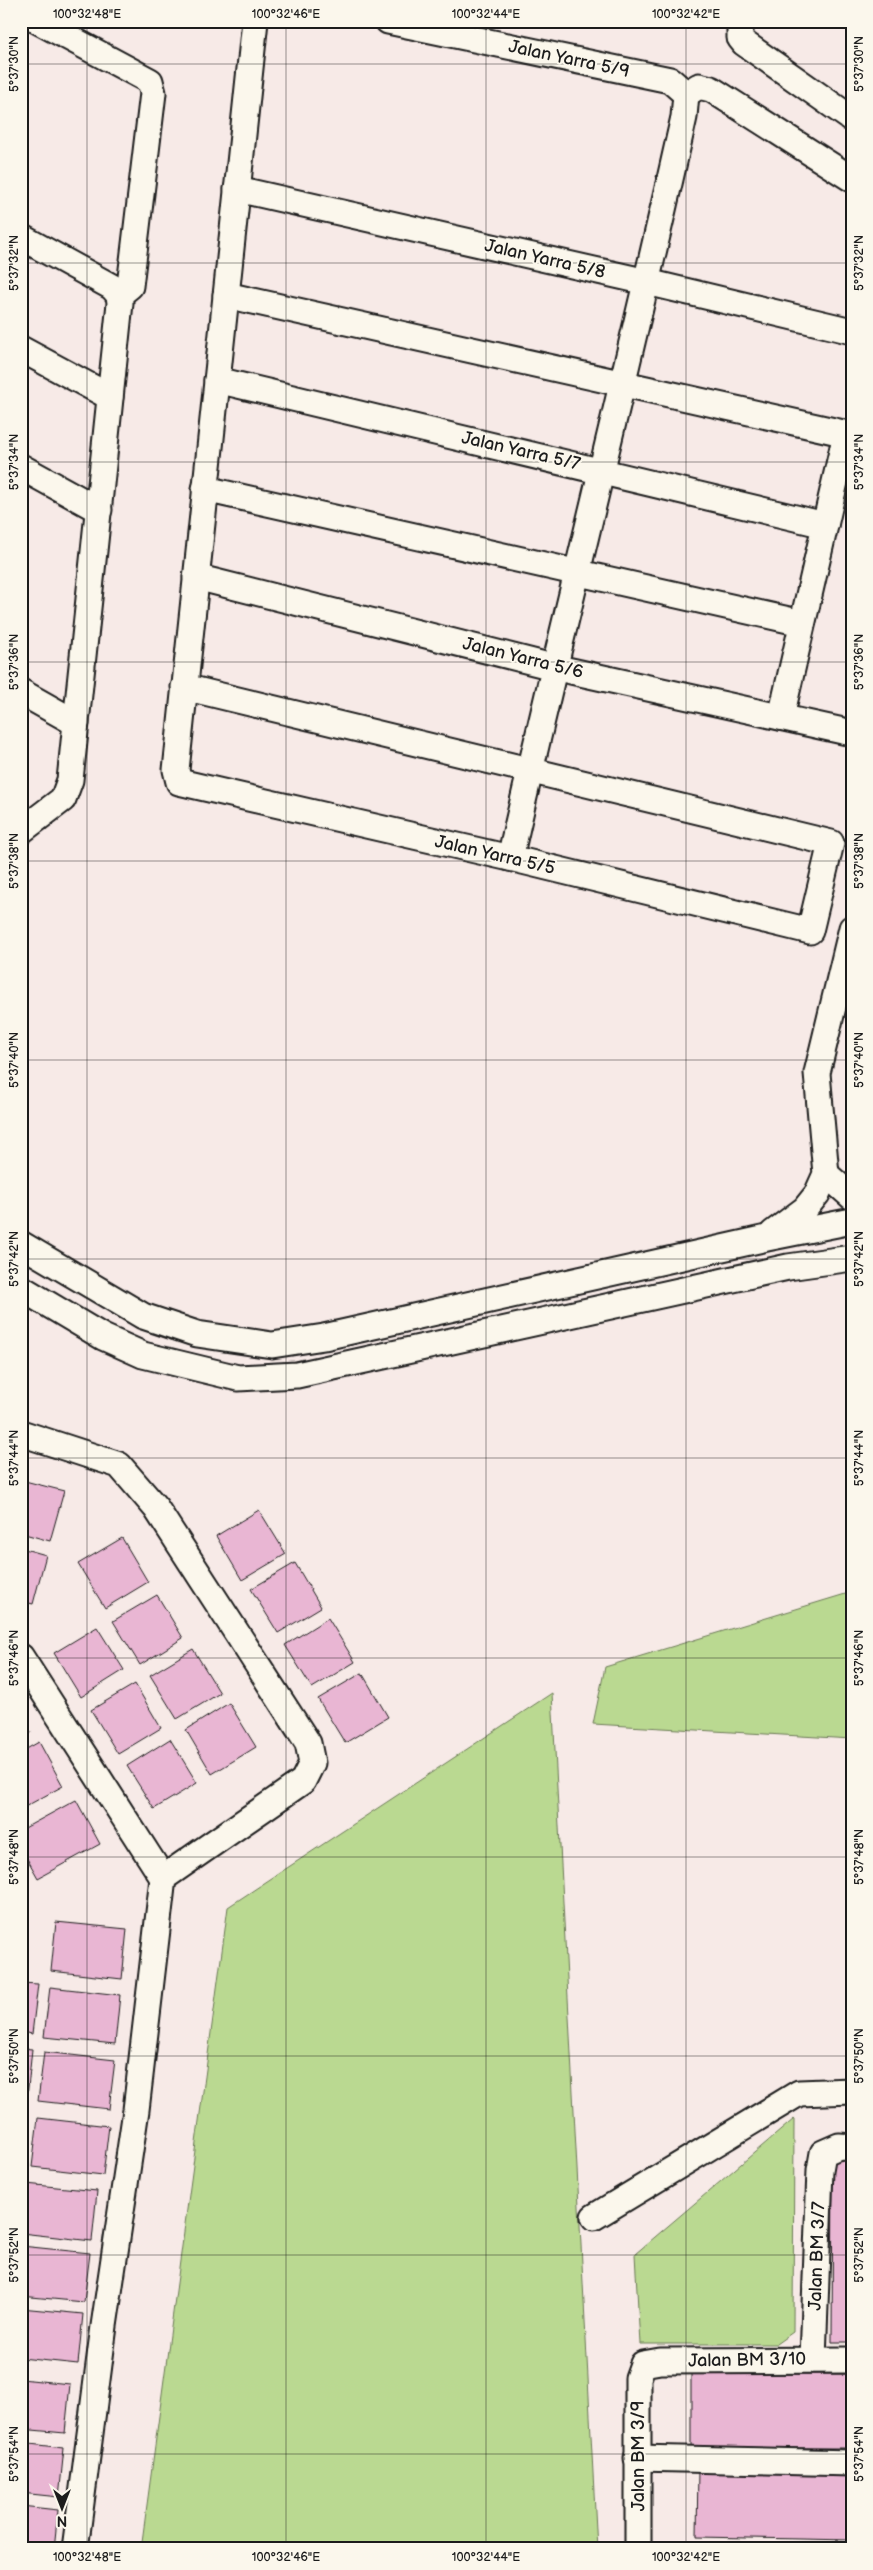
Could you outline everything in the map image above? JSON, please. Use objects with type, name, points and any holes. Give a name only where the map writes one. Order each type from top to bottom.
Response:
[{"type":"street","points":[[38,21],[150,81],[153,93],[130,286],[119,295]]},
{"type":"street","points":[[255,21],[184,687],[530,770]]},
{"type":"street","name":"Jalan Yarra 5/9","points":[[388,21],[670,80],[686,94]]},
{"type":"street","points":[[742,32],[852,119]]},
{"type":"street","points":[[510,858],[553,667],[648,282],[684,118],[686,94],[699,86],[711,90],[852,179]]},
{"type":"street","name":"Jalan Yarra 5/8","points":[[237,189],[648,282],[852,331]]},
{"type":"street","points":[[21,237],[112,287],[119,295],[120,303],[76,723],[67,790],[63,799],[27,818]]},
{"type":"street","points":[[226,295],[623,382],[849,435],[825,525],[781,717]]},
{"type":"street","points":[[21,349],[110,398]]},
{"type":"street","name":"Jalan Yarra 5/7","points":[[217,380],[602,470],[825,525]]},
{"type":"street","points":[[21,467],[99,510]]},
{"type":"street","points":[[205,489],[802,623]]},
{"type":"street","name":"Jalan Yarra 5/6","points":[[196,577],[553,667],[852,733]]},
{"type":"street","name":"Jalan Yarra 5/5","points":[[184,687],[176,770],[179,782],[510,858],[810,931],[831,843],[530,770]]},
{"type":"street","points":[[21,692],[76,723]]},
{"type":"street","points":[[767,1238],[806,1208],[817,1194],[826,1174],[817,1073],[852,928]]},
{"type":"street","points":[[826,1174],[852,1198]]},
{"type":"street","points":[[21,1244],[143,1316],[197,1334],[272,1346],[324,1337],[767,1238],[852,1221]]},
{"type":"street","points":[[21,1288],[102,1336],[143,1355],[238,1378],[297,1375],[788,1267],[852,1258]]},
{"type":"street","points":[[21,1433],[119,1465],[156,1508],[308,1743],[312,1763],[303,1782],[162,1878]]},
{"type":"street","points":[[21,1657],[162,1878],[136,2110],[74,2549]]},
{"type":"street","points":[[594,2217],[793,2096],[819,2091],[852,2091]]},
{"type":"street","name":"Jalan BM 3/7","points":[[813,2359],[820,2170],[823,2153],[838,2146],[852,2147]]},
{"type":"street","name":"Jalan BM 3/10","points":[[643,2364],[660,2360],[852,2360]]},
{"type":"street","name":"Jalan BM 3/9","points":[[638,2549],[638,2378],[643,2364]]},
{"type":"street","points":[[637,2458],[852,2463]]},
{"type":"green space","points":[[852,1592],[852,1739],[593,1724],[605,1667]]},
{"type":"green space","points":[[552,1693],[597,2549],[141,2549],[228,1907]]},
{"type":"green space","points":[[794,2119],[793,2332],[776,2344],[640,2344],[635,2254]]},
{"type":"building","points":[[21,1480],[64,1491],[50,1541],[21,1533]]},
{"type":"building","points":[[259,1510],[286,1554],[242,1580],[216,1536]]},
{"type":"building","points":[[122,1538],[148,1582],[105,1608],[78,1564]]},
{"type":"building","points":[[21,1548],[46,1555],[33,1604],[21,1601]]},
{"type":"building","points":[[295,1563],[321,1607],[278,1633],[251,1589]]},
{"type":"building","points":[[157,1595],[183,1638],[140,1665],[113,1621]]},
{"type":"building","points":[[328,1618],[355,1662],[312,1688],[285,1645]]},
{"type":"building","points":[[97,1627],[124,1670],[81,1697],[54,1653]]},
{"type":"building","points":[[193,1649],[220,1693],[177,1719],[150,1675]]},
{"type":"building","points":[[362,1673],[388,1717],[345,1743],[318,1699]]},
{"type":"building","points":[[135,1684],[161,1728],[118,1754],[91,1710]]},
{"type":"building","points":[[229,1703],[256,1747],[212,1774],[186,1730]]},
{"type":"building","points":[[21,1715],[31,1733],[21,1739]]},
{"type":"building","points":[[170,1739],[197,1783],[154,1809],[127,1766]]},
{"type":"building","points":[[39,1742],[63,1786],[21,1809],[21,1752]]},
{"type":"building","points":[[76,1800],[100,1844],[38,1878],[21,1848],[21,1830]]},
{"type":"building","points":[[21,1872],[27,1883],[21,1886]]},
{"type":"building","points":[[56,1922],[127,1929],[122,1979],[51,1971]]},
{"type":"building","points":[[21,1983],[38,1984],[32,2034],[21,2032]]},
{"type":"building","points":[[50,1987],[120,1995],[115,2044],[44,2037]]},
{"type":"building","points":[[21,2048],[32,2049],[27,2098],[21,2098]]},
{"type":"building","points":[[44,2052],[115,2060],[109,2109],[38,2101]]},
{"type":"building","points":[[21,2114],[26,2115],[21,2162]]},
{"type":"building","points":[[38,2118],[109,2126],[103,2175],[32,2167]]},
{"type":"building","points":[[833,2157],[852,2157],[852,2342],[832,2342]]},
{"type":"building","points":[[26,2184],[97,2191],[92,2241],[21,2233]]},
{"type":"building","points":[[21,2246],[90,2253],[84,2302],[21,2296]]},
{"type":"building","points":[[21,2308],[83,2314],[78,2364],[21,2358]]},
{"type":"building","points":[[691,2374],[852,2374],[852,2448],[691,2448]]},
{"type":"building","points":[[21,2379],[70,2384],[65,2433],[21,2429]]},
{"type":"building","points":[[21,2443],[64,2448],[59,2497],[21,2493]]},
{"type":"building","points":[[698,2468],[852,2471],[852,2540],[697,2537]]},
{"type":"building","points":[[21,2506],[58,2510],[54,2549],[21,2549]]}]
